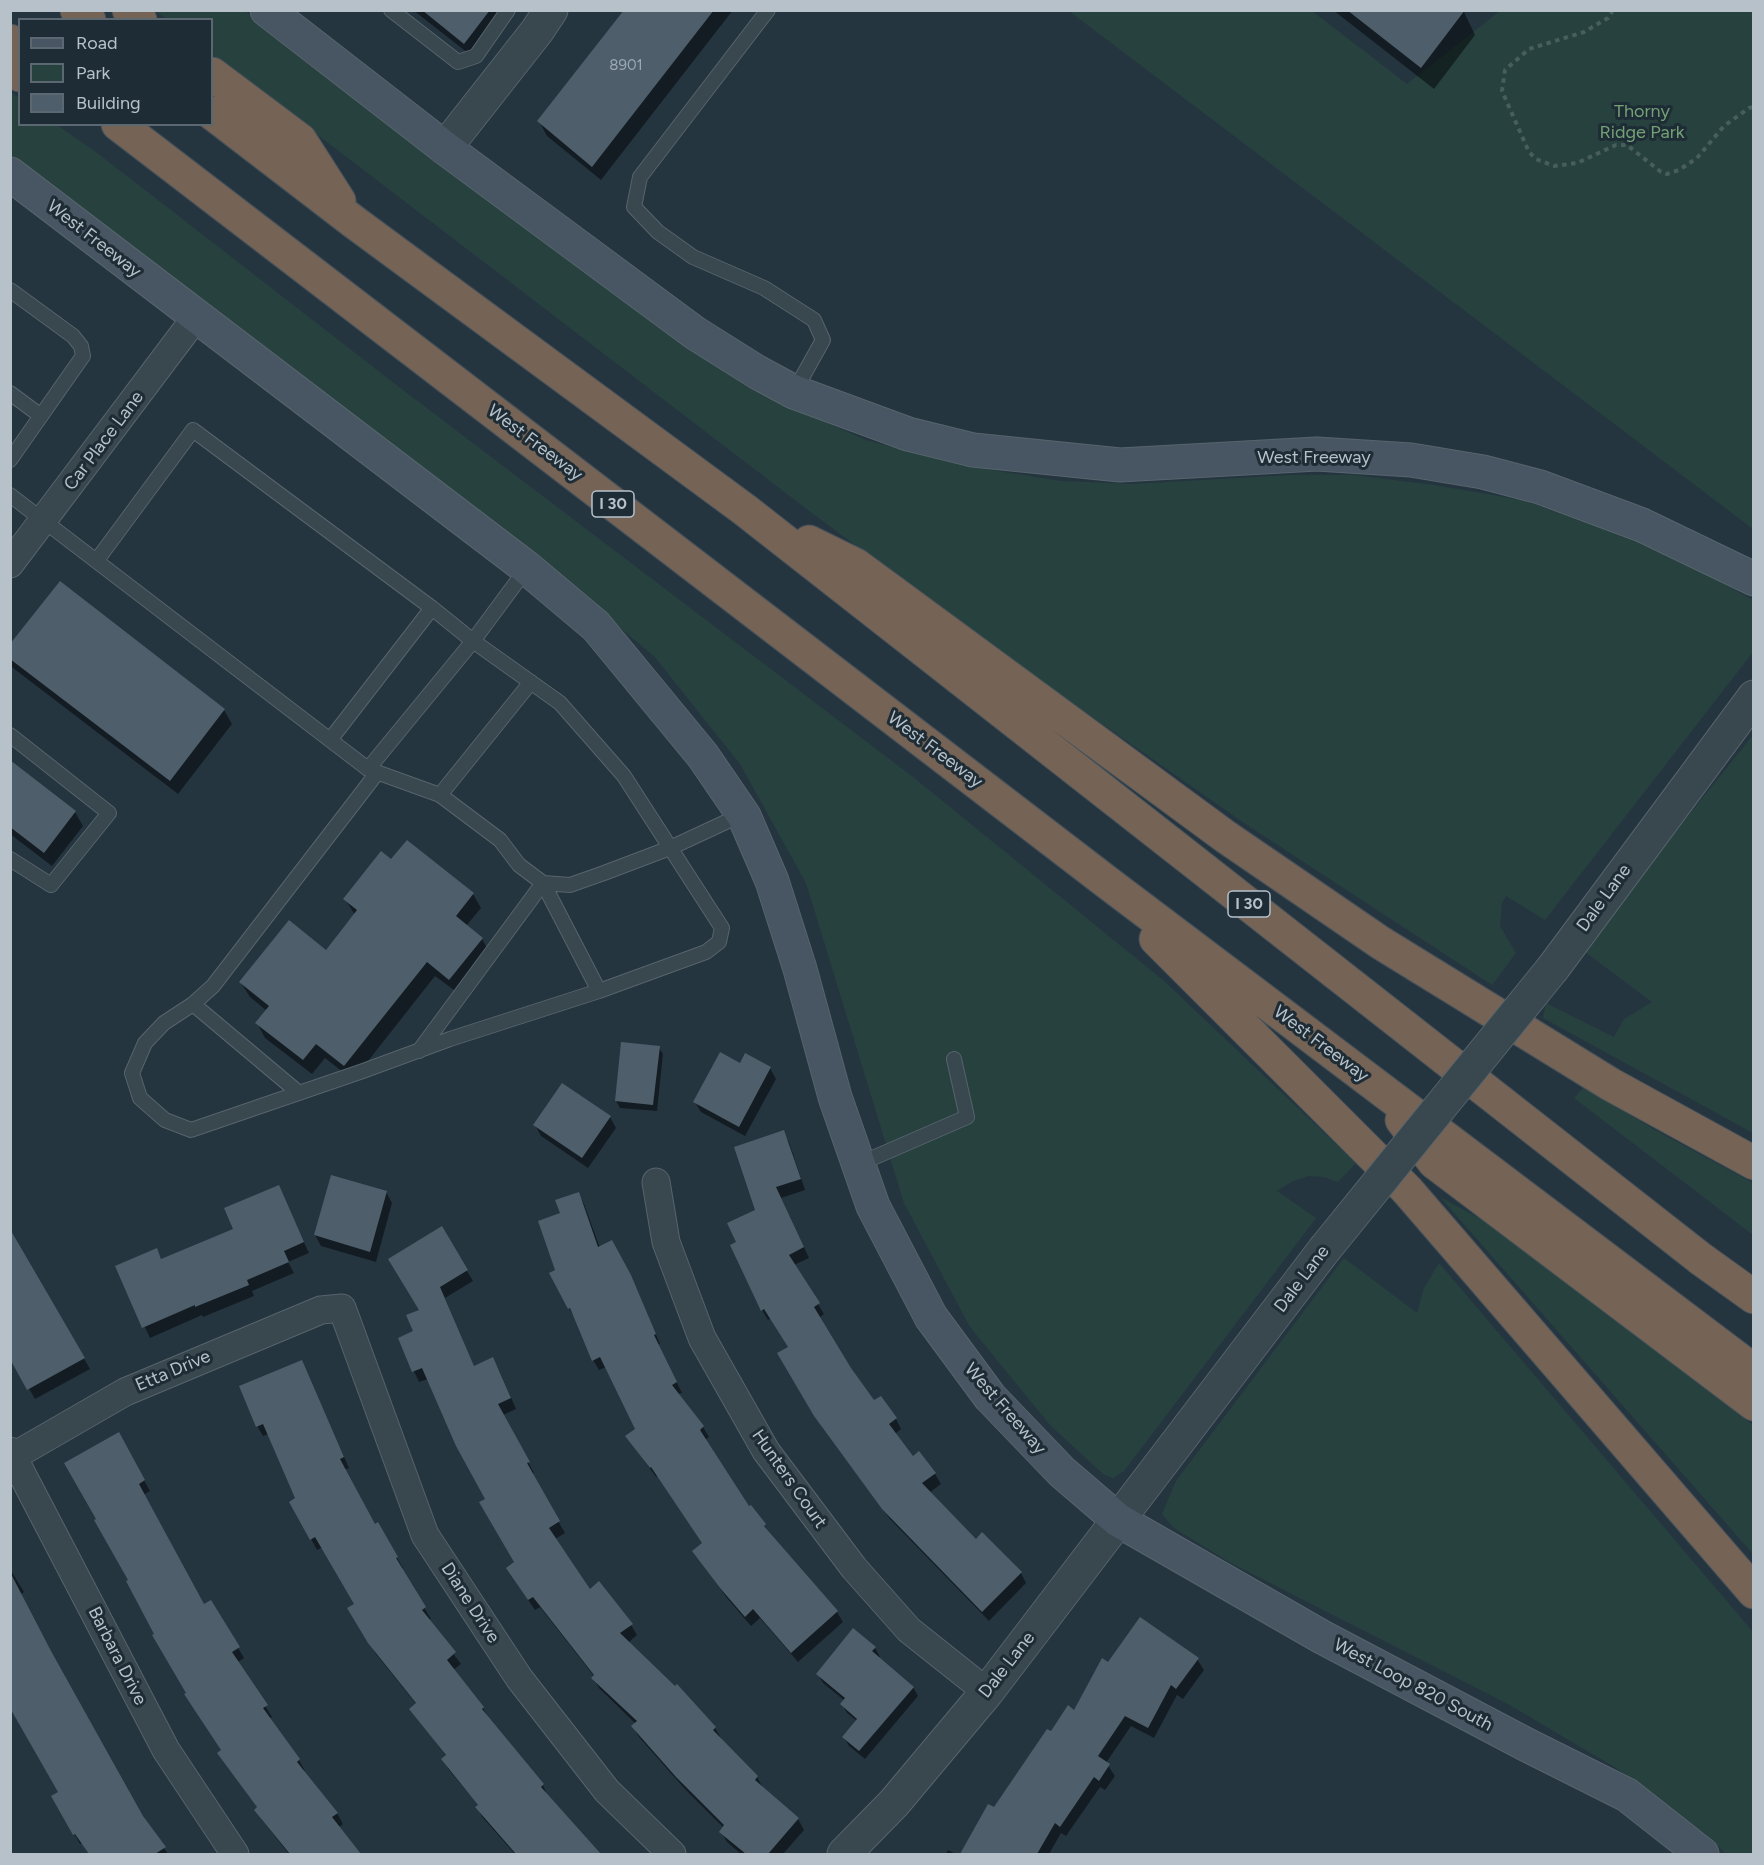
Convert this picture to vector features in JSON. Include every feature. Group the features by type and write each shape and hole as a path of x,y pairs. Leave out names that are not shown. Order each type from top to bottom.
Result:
{"highway":[{"path":"213,75 300,140 354,222"},
{"name":"I 30","path":"213,114 354,222 745,510 1654,1222 1754,1297"},
{"name":"West Freeway","path":"121,126 1108,883 1754,1371"},
{"path":"745,510 856,565 1226,837 1381,943 1610,1084 1754,1163"},
{"path":"1108,883 1169,953 1407,1190 1754,1592"},
{"path":"1371,1081 1434,1161 1754,1404"}],"main road":[{"name":"West Freeway","path":"283,15 445,148 695,333 794,392 908,434 973,450 1120,465 1317,454 1411,460 1483,472 1540,487 1642,525 1754,579"},
{"name":"West Freeway","path":"10,174 527,568 596,626 703,756 743,813 772,881 800,969 836,1097 873,1206 931,1317 990,1397 1062,1472 1118,1520"},
{"name":"West Loop 820 South","path":"1118,1520 1322,1637 1627,1795 1702,1854"}],"street":[{"path":"445,148 551,10"},
{"name":"Car Place Lane","path":"10,564 196,317"},
{"name":"Dale Lane","path":"844,1854 860,1841 894,1803 987,1692 1324,1250 1553,968 1754,697"},
{"name":"Hunters Court","path":"656,1182 666,1242 702,1338 766,1451 854,1568 909,1630 987,1692"},
{"name":"Etta Drive","path":"12,1454 125,1392 321,1310 342,1308"},
{"name":"Diane Drive","path":"342,1308 425,1535 519,1678 607,1791 672,1854"},
{"name":"Barbara Drive","path":"12,1454 166,1750 234,1854"}],"lane":[{"path":"391,10 458,62 476,56 508,10"},
{"path":"768,10 640,177 634,207 658,232 693,257 764,288 814,320 823,340 794,392"},
{"path":"10,290 73,336 81,346 83,356 10,460"},
{"path":"10,393 41,416"},
{"path":"97,560 193,430 473,641 560,703 624,776 723,928 719,942 705,952 599,991 191,1130 165,1120 140,1098 132,1073 145,1043 164,1023 193,1004 213,986 373,771 473,641 527,568"},
{"path":"10,495 373,771 440,795 500,840 519,865 543,883 599,991"},
{"path":"330,740 432,608"},
{"path":"440,795 531,682"},
{"path":"10,735 109,813 51,885 10,859"},
{"path":"543,883 570,885 670,848 743,813"},
{"path":"418,1051 543,883"},
{"path":"193,1004 298,1093"},
{"path":"859,1164 968,1117 954,1059"}],"path":[{"path":"1613,10 1608,18 1584,32 1529,49 1505,70 1502,91 1529,152 1536,159 1554,166 1577,163 1616,145 1626,145 1661,172 1667,174 1679,170 1697,158 1724,126 1754,106"}],"green space":[{"path":"155,11 245,11 673,336 781,402 866,440 960,465 1061,481 1133,484 1290,475 1354,475 1434,485 1522,500 1628,537 1690,565 1753,600 1753,652 1545,920 1506,896 1502,903 1500,926 1516,953 1492,985 1244,823 995,649 804,507 213,55 213,18 166,18"},
{"name":"Thorny Ridge Park","path":"1069,11 1312,11 1407,84 1500,11 1753,11 1753,529"},
{"path":"10,91 18,97 18,126 58,126 96,152 399,387 913,777 1164,981 1356,1163 1338,1182 1324,1177 1308,1176 1291,1182 1277,1191 1316,1218 1124,1471 1113,1478 1103,1474 1050,1425 970,1327 904,1203 806,883 740,764 654,656 576,591 11,158"},
{"path":"1753,735 1753,1133 1543,1018 1546,1003 1614,1037 1624,1019 1652,1002 1581,949"},
{"path":"1584,1087 1655,1130 1753,1183 1753,1235 1574,1098"},
{"path":"1440,1197 1486,1222 1753,1425 1753,1554"},
{"path":"1344,1258 1417,1313 1424,1288 1439,1263 1753,1632 1753,1854 1726,1854 1708,1836 1616,1768 1508,1704 1229,1562 1174,1528 1162,1514 1176,1481"}],"building":[{"path":"422,10 490,10 464,44"},
{"path":"624,10 714,10 592,167 537,121"},
{"path":"1347,10 1465,10 1421,68"},
{"path":"60,581 225,709 170,781 10,659 10,644"},
{"path":"10,760 76,811 44,853 10,827"},
{"path":"407,840 474,893 456,916 483,938 449,980 427,962 344,1066 316,1044 303,1060 255,1023 269,1006 239,982 289,920 326,950 357,910 343,899 381,851 391,859"},
{"path":"621,1042 660,1046 653,1105 615,1101"},
{"path":"720,1052 740,1063 745,1053 771,1067 739,1127 693,1102"},
{"path":"562,1083 611,1116 582,1158 533,1125"},
{"path":"784,1130 801,1179 776,1187 804,1247 789,1255 820,1303 814,1307 851,1368 874,1400 881,1396 897,1418 889,1424 913,1456 919,1451 936,1473 922,1483 976,1539 982,1532 1022,1572 982,1612 882,1509 814,1416 777,1353 788,1347 764,1309 761,1311 730,1245 736,1242 727,1223 755,1210 734,1147"},
{"path":"331,1175 387,1191 370,1252 314,1235"},
{"path":"279,1185 304,1242 284,1251 289,1262 247,1280 249,1285 142,1328 115,1266 157,1248 161,1259 233,1229 224,1208"},
{"path":"579,1192 598,1247 612,1240 631,1275 656,1334 654,1335 677,1382 672,1385 704,1426 700,1430 749,1506 751,1505 766,1524 764,1526 838,1611 791,1653 753,1609 745,1617 692,1551 702,1543 651,1467 625,1436 635,1429 600,1357 592,1361 570,1308 568,1309 549,1273 555,1270 538,1221 560,1213 555,1200"},
{"path":"442,1226 468,1270 440,1287 474,1366 493,1357 511,1398 498,1404 530,1462 527,1463 560,1521 549,1528 590,1589 599,1581 633,1624 620,1633 675,1686 677,1684 716,1727 713,1730 758,1776 755,1780 799,1818 768,1854 746,1854 719,1832 724,1825 676,1777 631,1726 637,1721 591,1678 594,1675 533,1597 528,1600 506,1568 514,1562 479,1502 485,1499 456,1446 422,1368 412,1372 398,1338 413,1331 406,1315 419,1310 388,1259"},
{"path":"10,1229 85,1358 27,1390 10,1359"},
{"path":"302,1360 344,1457 340,1459 375,1524 378,1522 398,1557 396,1558 426,1607 422,1610 456,1652 447,1660 484,1707 482,1709 544,1784 541,1787 601,1854 516,1854 475,1807 478,1805 441,1759 446,1755 409,1709 416,1703 368,1643 347,1608 354,1604 315,1537 310,1540 289,1502 295,1498 263,1424 256,1427 239,1386"},
{"path":"119,1432 145,1480 139,1484 204,1604 211,1600 240,1647 232,1652 268,1705 263,1708 300,1759 297,1762 338,1813 332,1817 361,1854 290,1854 254,1810 257,1807 217,1753 221,1750 184,1694 186,1693 152,1635 154,1634 126,1581 128,1580 64,1463"},
{"path":"10,1572 51,1651 143,1816 166,1847 155,1854 89,1854 75,1834 73,1835 51,1796 58,1792 10,1708"},
{"path":"1140,1617 1199,1658 1176,1689 1171,1685 1148,1728 1125,1716 1098,1756 1110,1764 1099,1781 1094,1777 1060,1827 1055,1823 1037,1854 960,1854 988,1804 994,1807 1047,1729 1051,1731 1068,1705 1074,1710 1102,1658 1108,1662"},
{"path":"853,1628 876,1647 872,1651 914,1687 859,1751 842,1737 857,1719 840,1704 845,1698 816,1674"}]}
